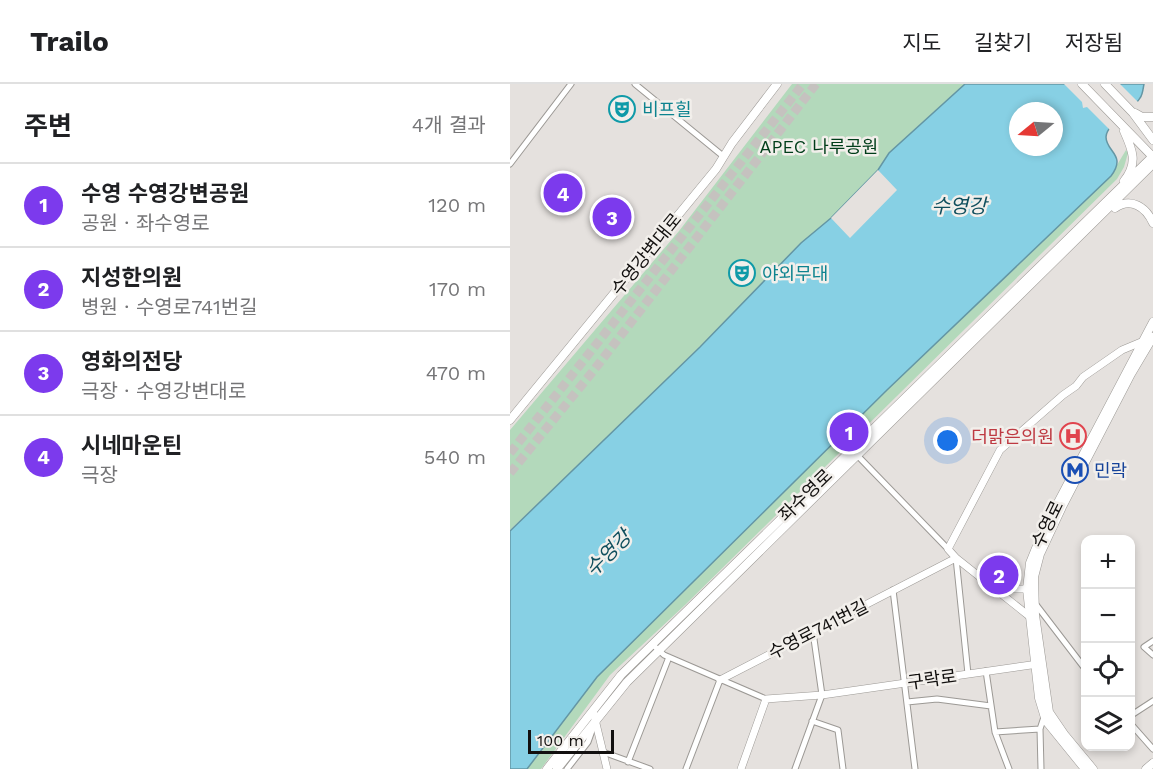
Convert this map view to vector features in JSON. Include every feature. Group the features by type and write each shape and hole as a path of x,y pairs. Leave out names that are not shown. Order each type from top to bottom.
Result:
{"main road":[{"name":"수영강변대로","path":"510,420 716,168 777,84"},
{"path":"1082,84 1153,157"},
{"path":"1105,84 1133,113 1153,140"},
{"path":"1133,113 1142,117 1153,117"},
{"path":"1117,192 1133,164 1129,141 1122,124"},
{"name":"좌수영로","path":"547,769 621,675 655,647 1153,157"},
{"name":"좌수영로","path":"557,769 655,647 667,642 855,452 1105,213 1153,164"},
{"path":"1105,213 1120,204 1138,205 1147,212 1153,223"},
{"name":"수영로","path":"1093,769 1052,719 1047,705 1029,616 1030,589 1043,546 1149,339 1153,322"},
{"name":"수영로","path":"1030,589 1034,602 1039,698 1044,715 1050,726 1085,769"},
{"path":"1146,769 1153,763"}],"street":[{"path":"510,164 571,84"},
{"path":"635,84 723,156"},
{"path":"948,549 1000,450 1063,395 1077,386 1083,377 1122,350 1149,339"},
{"path":"855,452 956,558 1029,616"},
{"path":"956,558 968,674"},
{"name":"수영로741번길","path":"720,680 956,558"},
{"path":"995,589 1030,589"},
{"path":"893,590 915,769"},
{"path":"1034,602 1081,663"},
{"path":"795,769 822,694 813,632"},
{"path":"1153,641 1144,647 1153,655"},
{"path":"655,647 669,657 766,699 741,769"},
{"path":"628,762 669,657"},
{"name":"구락로","path":"766,699 822,694 1038,664"},
{"path":"986,671 995,732 1010,769"},
{"path":"686,769 720,680"},
{"path":"907,702 937,699 991,706"},
{"path":"1135,713 1153,701"},
{"path":"593,711 607,769"},
{"path":"1041,769 1040,729 1044,715"},
{"path":"567,769 588,742 596,721"},
{"path":"812,721 838,730 843,769"},
{"path":"1135,728 1153,749"},
{"path":"995,732 1040,729"},
{"path":"603,752 650,769"}],"green space":[{"name":"APEC 나루공원","path":"792,84 967,84 510,530 510,430 679,231"},
{"path":"1126,150 1128,153 1124,167 1117,179 685,605 610,675 541,769 517,769 598,667 1114,170"}],"water":[{"name":"수영강","path":"965,84 1144,84 1142,95 1137,102 1107,132 1107,142 1117,163 1111,176 887,390 597,677 527,769 510,769 510,531 700,347 801,243 831,218 878,170 889,153"}],"pier":[{"path":"1064,84 1120,84 1140,104 1111,131 1087,107 1083,108 1082,102"},
{"path":"878,170 897,190 850,238 831,218"}],"tunnel":[{"path":"510,453 803,84"},
{"path":"510,473 594,370 816,84"}],"place":[{"name":"비프힐","path":"622,109"},
{"name":"시네마운틴","path":"563,193"},
{"name":"영화의전당","path":"612,217"},
{"name":"야외무대","path":"742,273"},
{"name":"수영 수영강변공원","path":"849,432"},
{"name":"더맑은의원","path":"1073,436"},
{"name":"민락","path":"1075,470"},
{"name":"지성한의원","path":"999,575"}]}
